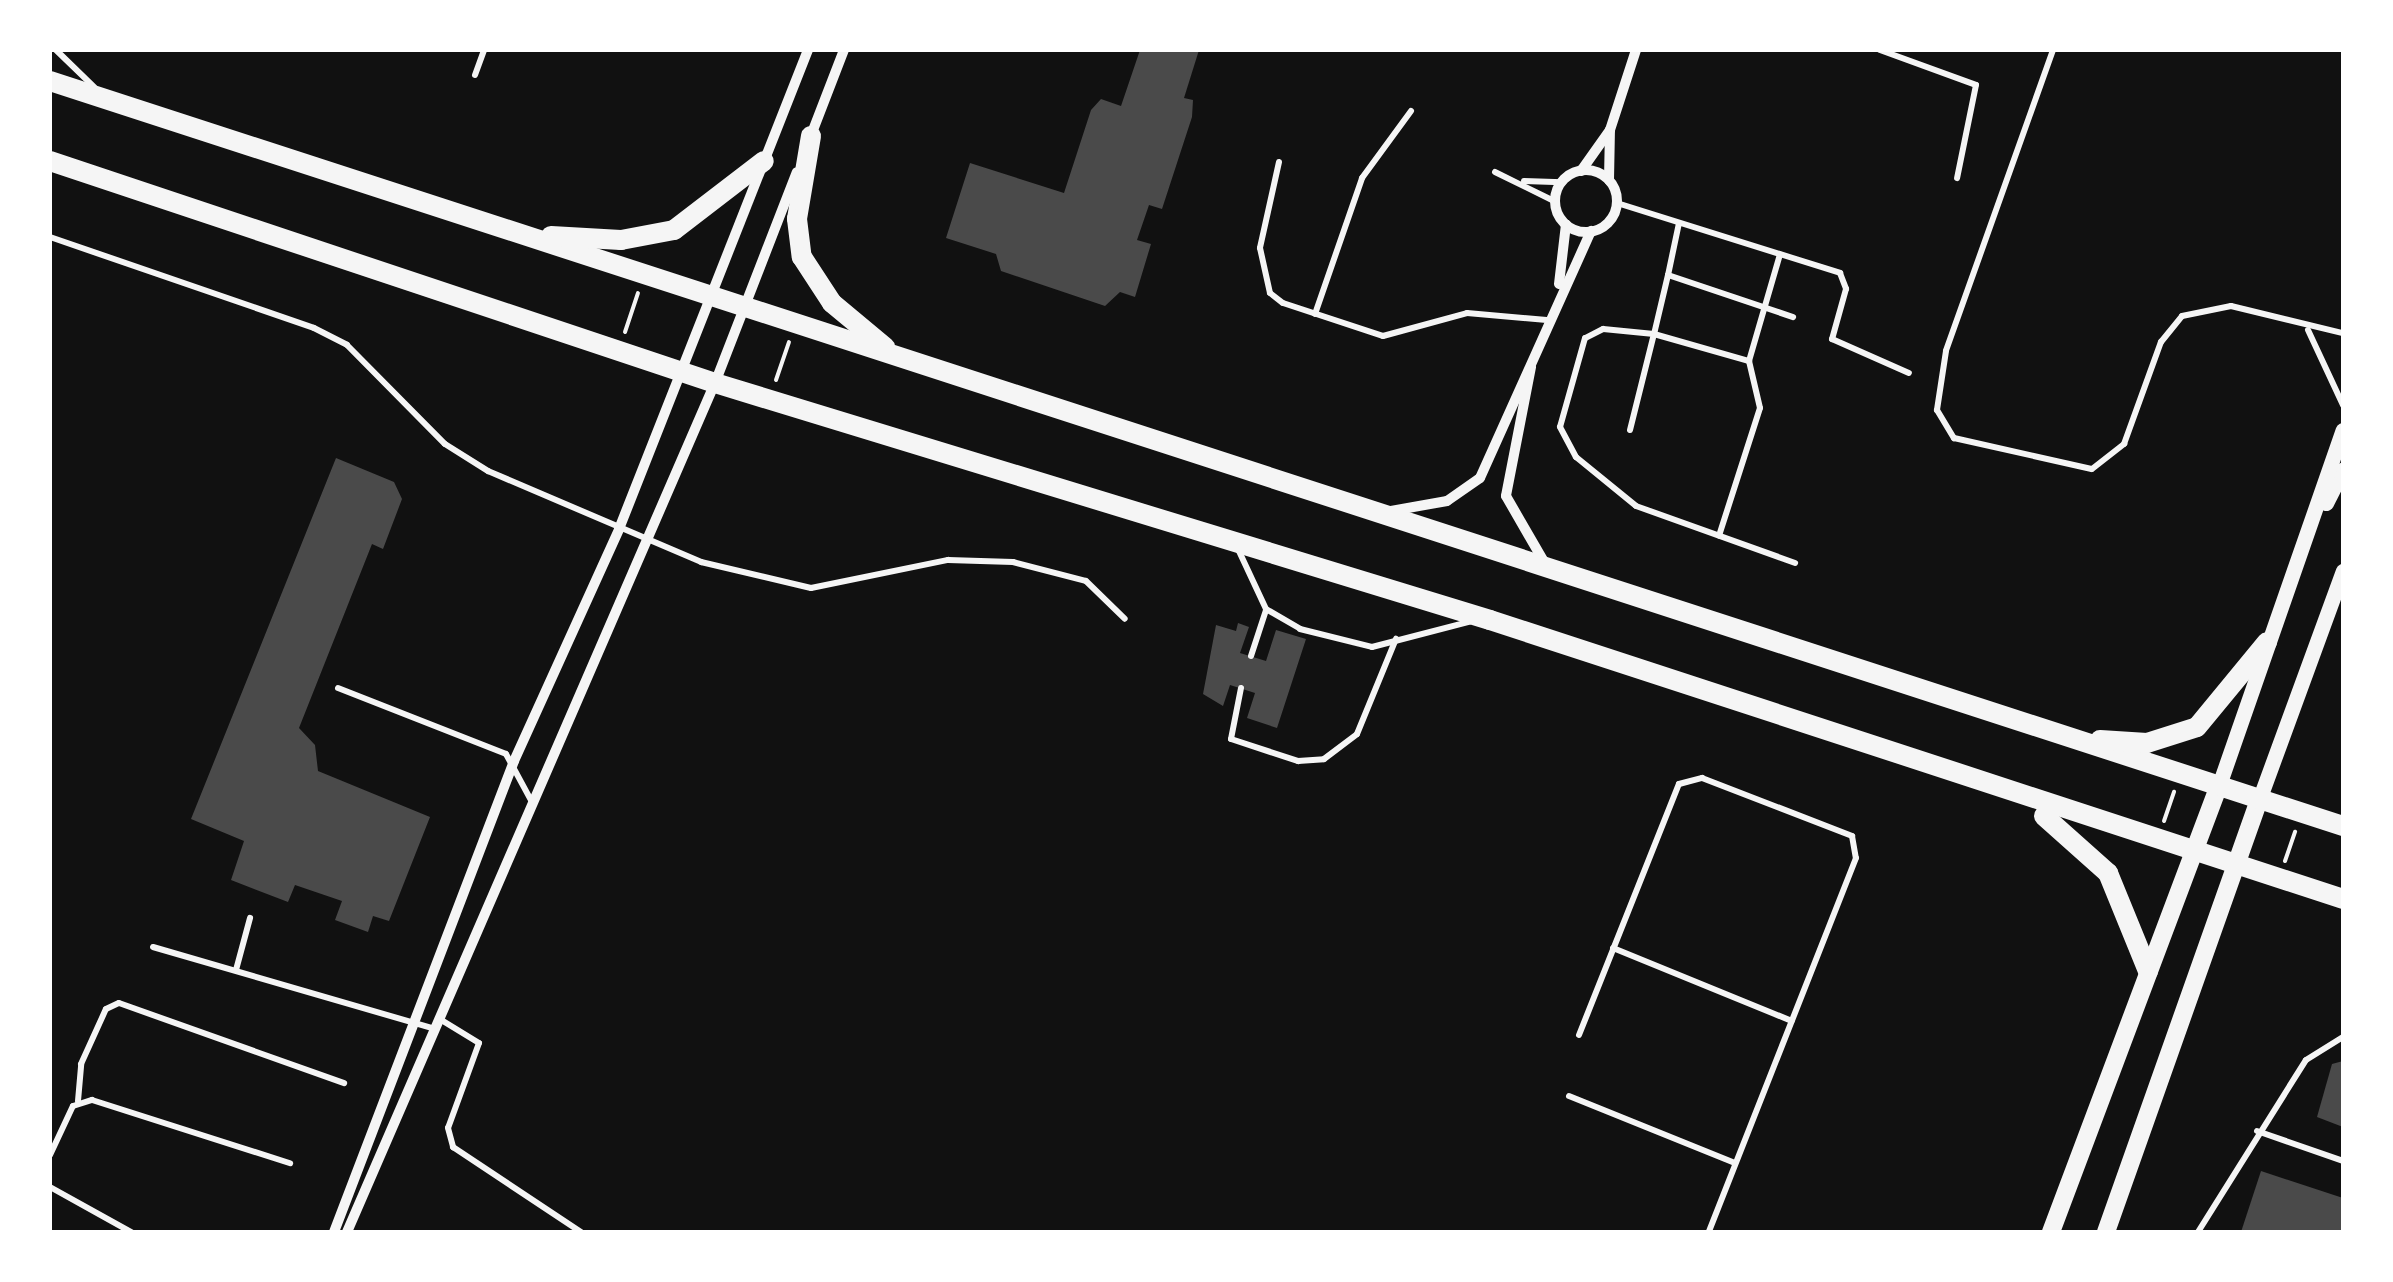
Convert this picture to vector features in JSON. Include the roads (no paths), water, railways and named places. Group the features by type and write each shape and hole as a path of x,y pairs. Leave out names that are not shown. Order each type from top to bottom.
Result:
{"main road":[{"path":"50,81 743,310 1543,560 2034,728 2343,826"},
{"path":"811,136 796,218 802,257 846,318 904,360"},
{"path":"50,161 716,383 1490,620 2001,794 2343,899"},
{"path":"514,232 659,234 702,215 764,161"},
{"path":"2034,728 2122,743 2177,736 2222,707 2268,642"},
{"path":"2051,1232 2218,788"},
{"path":"2001,794 2094,855 2124,900 2148,971"},
{"path":"2106,1232 2259,800"}],"street":[{"path":"334,1232 514,761 619,530 808,50"},
{"path":"347,1232 433,1022 643,540 716,383 844,50"},
{"path":"1390,511 1447,501 1475,484 1531,366 1559,285 1590,231 1617,203 1609,180 1610,130 1636,50"},
{"path":"1559,285 1566,224 1556,202 1562,182 1580,171 1610,130"},
{"path":"1580,171 1609,180"},
{"path":"1566,224 1590,231"},
{"path":"1531,366 1505,489 1543,560"},
{"path":"2218,788 2343,430"},
{"path":"2305,542 2343,469"},
{"path":"2259,800 2343,571"}],"lane":[{"path":"56,50 116,102"},
{"path":"476,75 484,50"},
{"path":"1880,50 1976,85 1957,178"},
{"path":"2053,50 1946,351 1937,410 1954,438 2092,469 2124,444 2161,342 2182,316 2231,306 2308,328 2343,333"},
{"path":"1316,314 1362,178 1411,111"},
{"path":"1279,162 1262,271 1270,292 1316,314 1402,336 1467,313 1547,320"},
{"path":"1495,172 1523,182 1556,202"},
{"path":"1523,182 1562,182"},
{"path":"1617,203 1780,254 1845,280 1838,346 1909,373"},
{"path":"1630,430 1679,223"},
{"path":"50,237 347,345 444,444 643,540 811,588 948,560 1013,562 1086,581 1124,619"},
{"path":"1719,536 1760,408 1749,361 1780,254"},
{"path":"1668,275 1794,317"},
{"path":"2308,328 2343,405"},
{"path":"1749,361 1654,334 1592,331 1560,427 1576,457 1636,506 1794,563"},
{"path":"1228,538 1266,609 1356,646 1490,620"},
{"path":"1251,656 1266,609"},
{"path":"1241,688 1231,739 1298,761 1324,759 1356,734 1397,638"},
{"path":"338,688 514,761 532,802"},
{"path":"1578,1034 1689,778 1852,836 1856,858 1709,1232"},
{"path":"236,970 250,918"},
{"path":"153,947 416,1024 433,1022 479,1043 448,1128 452,1147 581,1232"},
{"path":"1613,948 1792,1021"},
{"path":"50,1155 78,1101 81,1064 106,1009 119,1003 344,1083"},
{"path":"2198,1232 2257,1131 2306,1060 2343,1037"},
{"path":"1569,1096 1734,1163"},
{"path":"78,1101 290,1163"},
{"path":"2257,1131 2343,1161"},
{"path":"50,1187 131,1232"}]}
